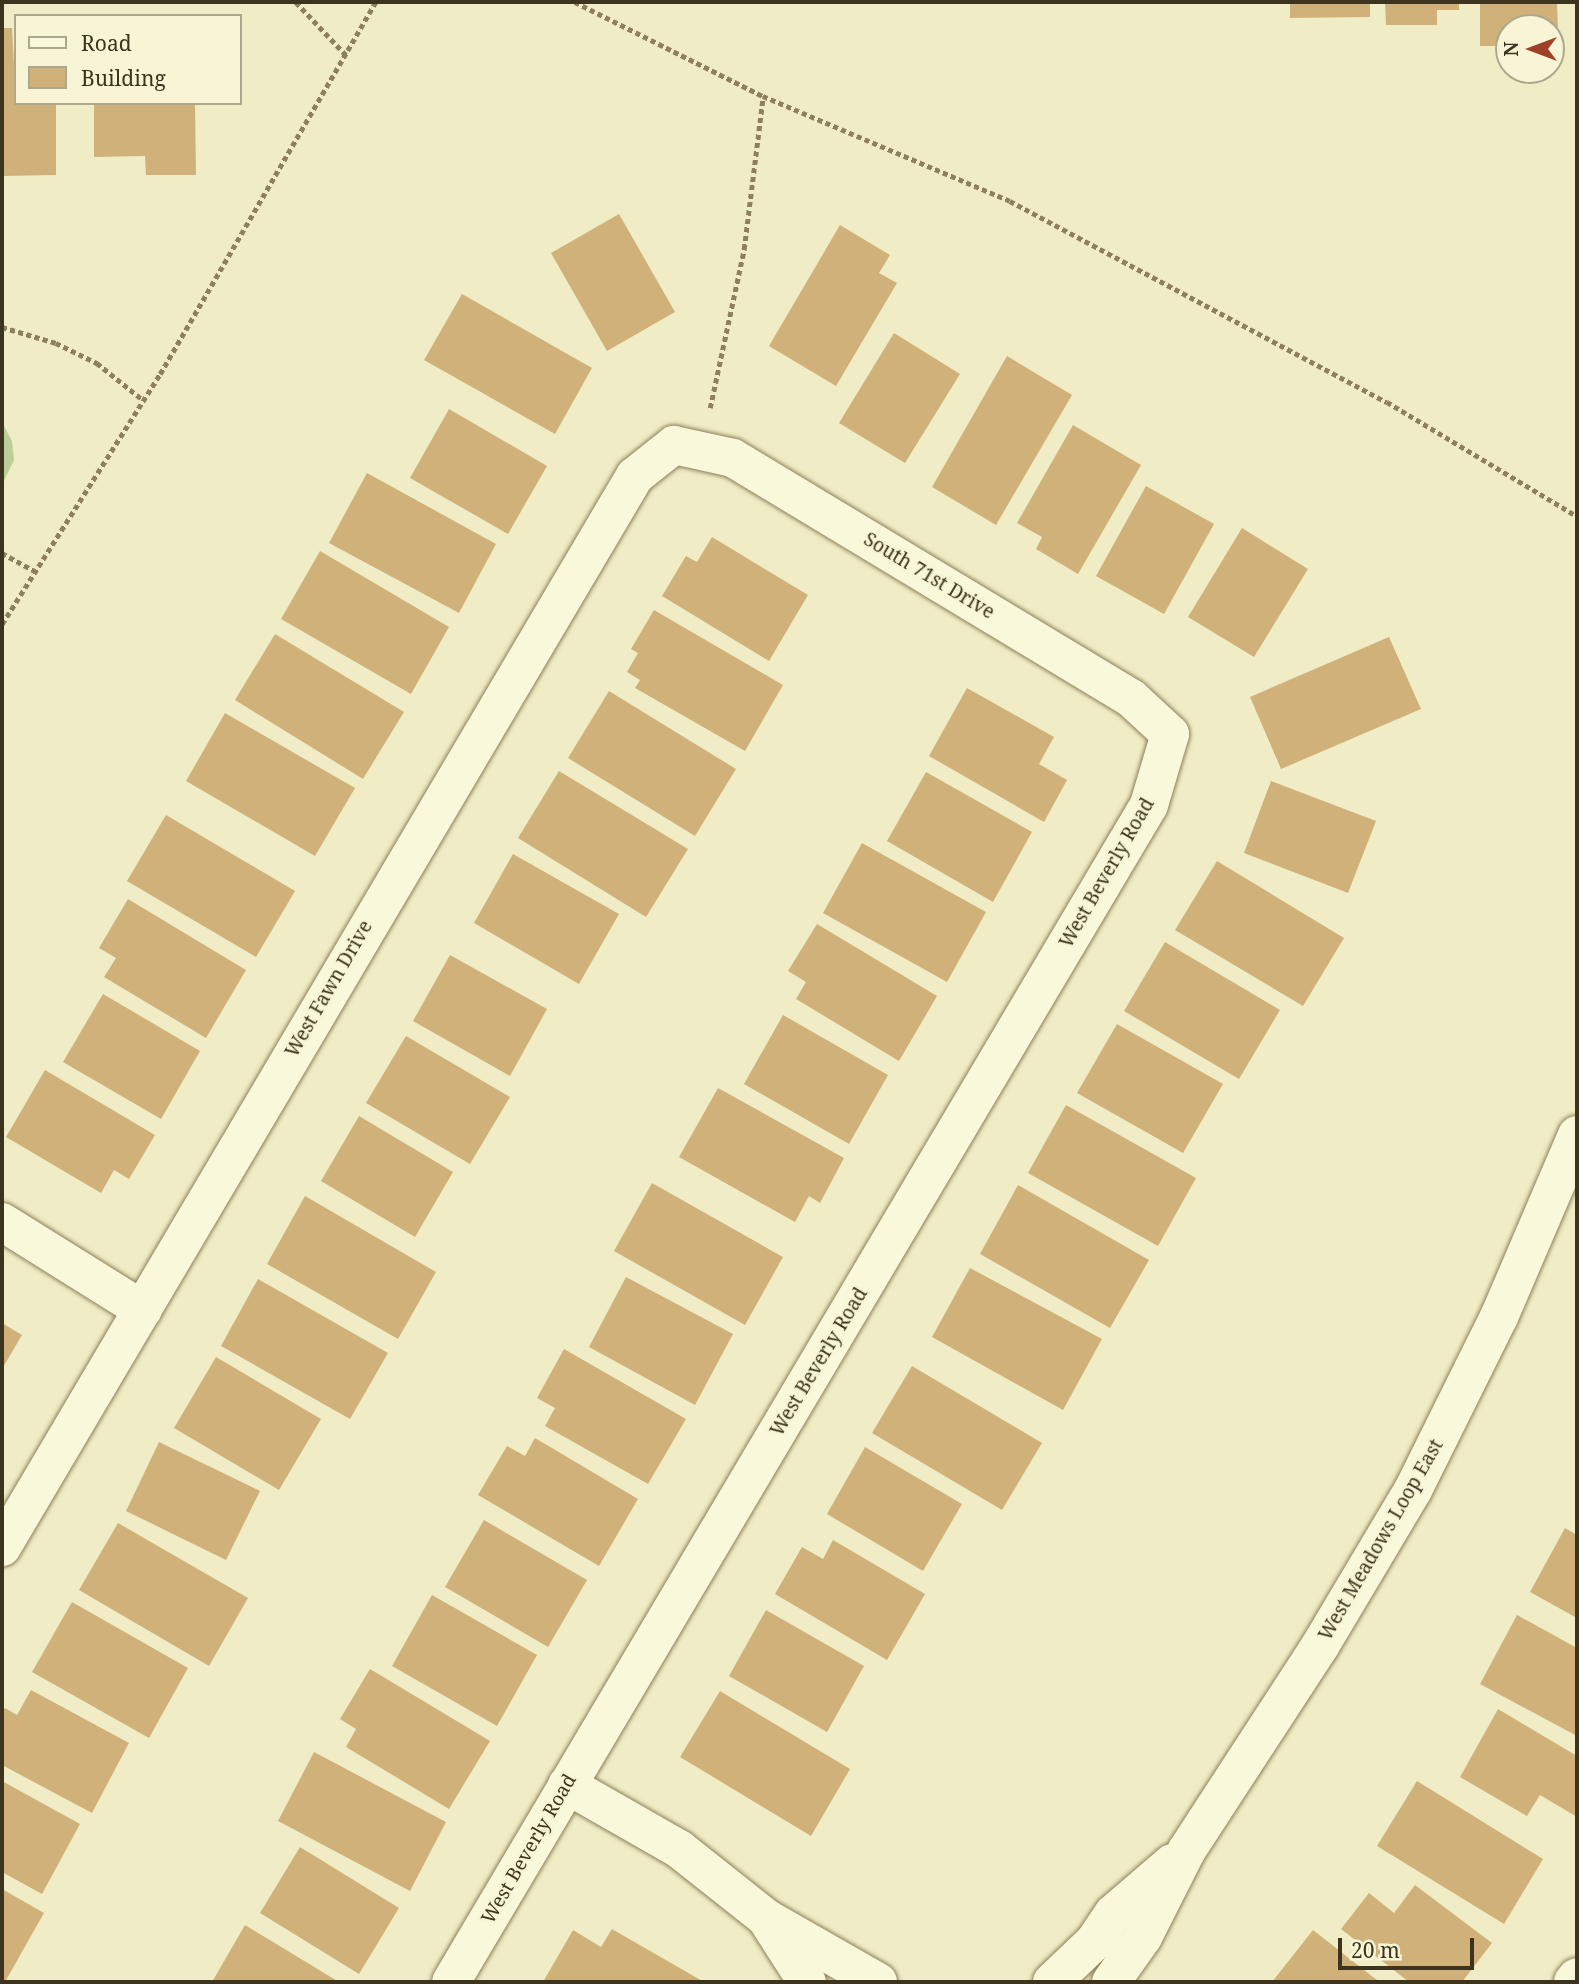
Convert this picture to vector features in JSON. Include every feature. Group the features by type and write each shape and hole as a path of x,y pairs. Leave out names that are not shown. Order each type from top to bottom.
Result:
{"street":[{"name":"South 71st Drive","path":"688,448 733,458 1131,698 1170,734"},
{"name":"West Fawn Drive","path":"2,1547 381,900 635,477 688,448"},
{"name":"West Beverly Road","path":"451,1982 1150,805 1170,734"},
{"name":"West Meadows Loop East","path":"1187,1850 1320,1646 1413,1490 1499,1317 1577,1135"},
{"path":"2,1223 143,1310"},
{"path":"567,1786 680,1849 766,1918 878,1982"},
{"path":"1052,1982 1094,1942 1113,1914 1187,1850"},
{"path":"1111,1982 1143,1937 1187,1850"},
{"path":"766,1918 807,1982"},
{"path":"1573,1982 1577,1977"}],"path":[{"path":"296,2 346,55"},
{"path":"2,624 143,400 376,2"},
{"path":"575,2 763,96 1010,201 1387,402 1577,516"},
{"path":"688,448 744,249 763,96"},
{"path":"2,327 56,343 97,363 143,400"},
{"path":"2,553 35,571"}],"green space":[{"path":"2,422 12,441 14,460 2,485"}],"building":[{"path":"1290,2 1370,2 1370,17 1290,18"},
{"path":"1385,2 1459,2 1459,10 1437,10 1437,25 1386,25"},
{"path":"1480,2 1557,2 1557,14 1495,14 1495,46 1480,46"},
{"path":"2,28 12,28 14,105 56,105 56,175 2,176"},
{"path":"94,105 195,105 196,175 146,175 145,156 94,157"},
{"path":"619,214 675,312 607,351 551,253"},
{"path":"840,225 890,255 879,273 897,283 836,386 769,346"},
{"path":"462,294 592,368 555,434 424,360"},
{"path":"894,333 960,374 905,463 839,423"},
{"path":"1007,356 1072,395 996,525 932,487"},
{"path":"449,409 547,466 508,534 410,478"},
{"path":"1073,425 1141,465 1078,574 1036,549 1042,537 1017,523"},
{"path":"367,473 496,544 459,613 329,543"},
{"path":"1146,486 1214,524 1164,614 1096,576"},
{"path":"1242,528 1308,569 1254,657 1188,617"},
{"path":"712,537 808,595 769,661 662,596 686,556 697,562"},
{"path":"320,551 449,627 411,694 281,619"},
{"path":"654,610 783,685 745,751 635,688 640,680 627,672 638,653 631,649"},
{"path":"275,634 404,712 363,779 235,700"},
{"path":"1389,637 1421,709 1281,769 1250,697"},
{"path":"967,688 1054,737 1039,764 1067,780 1044,822 929,756"},
{"path":"609,691 736,769 695,836 568,758"},
{"path":"225,713 355,788 315,856 186,781"},
{"path":"559,771 688,849 646,917 518,838"},
{"path":"926,772 1032,832 993,902 887,841"},
{"path":"1271,781 1376,821 1348,893 1244,853"},
{"path":"166,815 295,891 256,957 127,881"},
{"path":"862,843 986,912 947,982 823,913"},
{"path":"513,854 619,914 579,984 474,923"},
{"path":"1217,861 1344,938 1303,1006 1175,930"},
{"path":"128,899 246,970 206,1038 104,977 116,958 99,948"},
{"path":"817,924 937,996 899,1061 796,999 806,982 788,971"},
{"path":"1165,942 1280,1010 1239,1079 1124,1011"},
{"path":"450,955 547,1009 510,1076 413,1021"},
{"path":"103,994 200,1051 161,1119 63,1062"},
{"path":"783,1015 888,1075 849,1144 744,1084"},
{"path":"1117,1024 1223,1084 1183,1153 1077,1093"},
{"path":"406,1036 510,1097 470,1164 366,1103"},
{"path":"45,1070 155,1135 129,1179 114,1170 101,1193 6,1137"},
{"path":"718,1088 844,1158 820,1203 809,1196 795,1222 679,1157"},
{"path":"1066,1105 1196,1178 1158,1246 1028,1173"},
{"path":"359,1116 453,1172 415,1237 321,1181"},
{"path":"652,1183 783,1257 745,1325 614,1251"},
{"path":"1018,1185 1149,1260 1110,1328 980,1254"},
{"path":"305,1196 436,1272 398,1339 267,1264"},
{"path":"970,1268 1102,1339 1063,1410 932,1337"},
{"path":"626,1277 733,1334 695,1405 589,1347"},
{"path":"258,1279 388,1353 350,1419 221,1346"},
{"path":"2,1323 22,1335 2,1369"},
{"path":"564,1349 686,1419 648,1484 545,1426 555,1408 537,1398"},
{"path":"216,1357 321,1419 279,1490 174,1428"},
{"path":"912,1366 1042,1443 1002,1510 872,1433"},
{"path":"535,1438 638,1499 599,1566 478,1495 507,1446 525,1456"},
{"path":"159,1442 260,1491 226,1560 126,1511"},
{"path":"865,1447 962,1504 923,1571 827,1514"},
{"path":"484,1520 587,1580 548,1647 445,1587"},
{"path":"118,1523 248,1598 209,1666 79,1590"},
{"path":"1565,1528 1577,1535 1577,1618 1530,1592"},
{"path":"833,1540 925,1594 887,1660 775,1594 802,1547 823,1559"},
{"path":"432,1595 537,1655 497,1726 392,1666"},
{"path":"72,1602 188,1668 149,1738 32,1672"},
{"path":"766,1610 864,1666 827,1732 729,1676"},
{"path":"1517,1615 1577,1648 1577,1736 1480,1684"},
{"path":"370,1669 490,1741 449,1809 346,1747 356,1729 340,1719"},
{"path":"31,1690 129,1743 92,1813 2,1765 2,1713 5,1708 17,1715"},
{"path":"720,1691 850,1769 811,1836 680,1757"},
{"path":"1498,1709 1577,1756 1577,1817 1540,1795 1527,1816 1460,1777"},
{"path":"314,1752 446,1822 410,1891 278,1821"},
{"path":"2,1781 80,1824 42,1894 2,1872"},
{"path":"1417,1781 1543,1859 1504,1924 1377,1846"},
{"path":"300,1847 399,1908 359,1974 260,1913"},
{"path":"1415,1885 1492,1943 1462,1982 1409,1982 1341,1929 1369,1893 1394,1913"},
{"path":"2,1889 44,1913 5,1982 2,1980"},
{"path":"245,1925 339,1982 212,1982"},
{"path":"612,1929 704,1982 543,1982 573,1930 601,1947"},
{"path":"1313,1930 1373,1977 1380,1982 1272,1982"}]}
